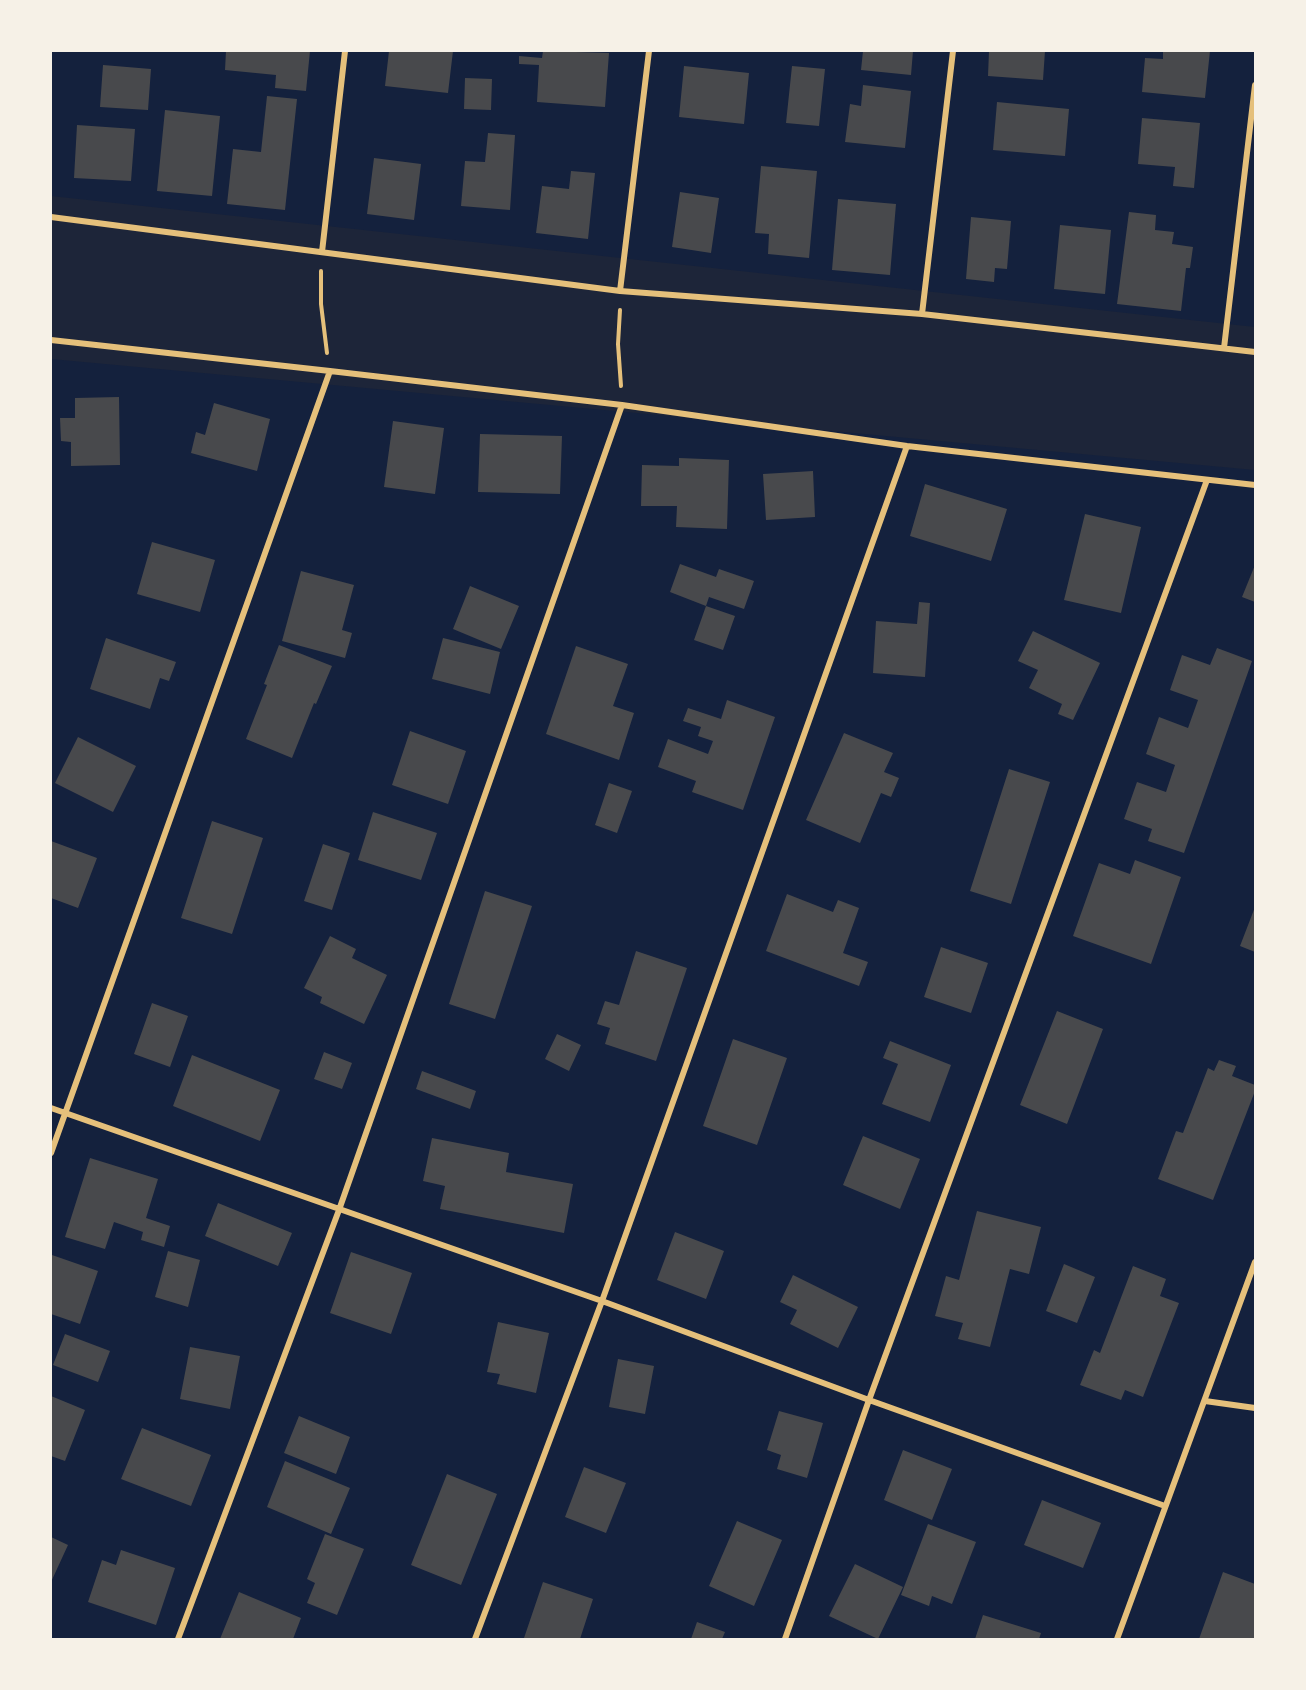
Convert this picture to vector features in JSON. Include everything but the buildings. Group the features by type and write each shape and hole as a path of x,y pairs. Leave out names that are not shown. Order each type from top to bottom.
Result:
{"street":[{"path":"322,252 345,51"},
{"path":"620,291 649,51"},
{"path":"922,314 953,51"},
{"path":"1224,348 1255,85"},
{"path":"51,217 620,291 922,314 1255,352"},
{"path":"51,340 622,405 907,446 1255,485"},
{"path":"51,1153 330,371"},
{"path":"178,1639 339,1210 622,405"},
{"path":"475,1639 602,1301 907,446"},
{"path":"785,1639 869,1400 1207,480"},
{"path":"51,1108 602,1301 1165,1506"},
{"path":"1117,1639 1255,1262"},
{"path":"1205,1401 1255,1408"}],"path":[{"path":"322,252 321,304 330,371"},
{"path":"620,291 618,344 622,405"}],"shaded area":[{"path":"51,196 1255,327 1255,470 51,359"}]}
